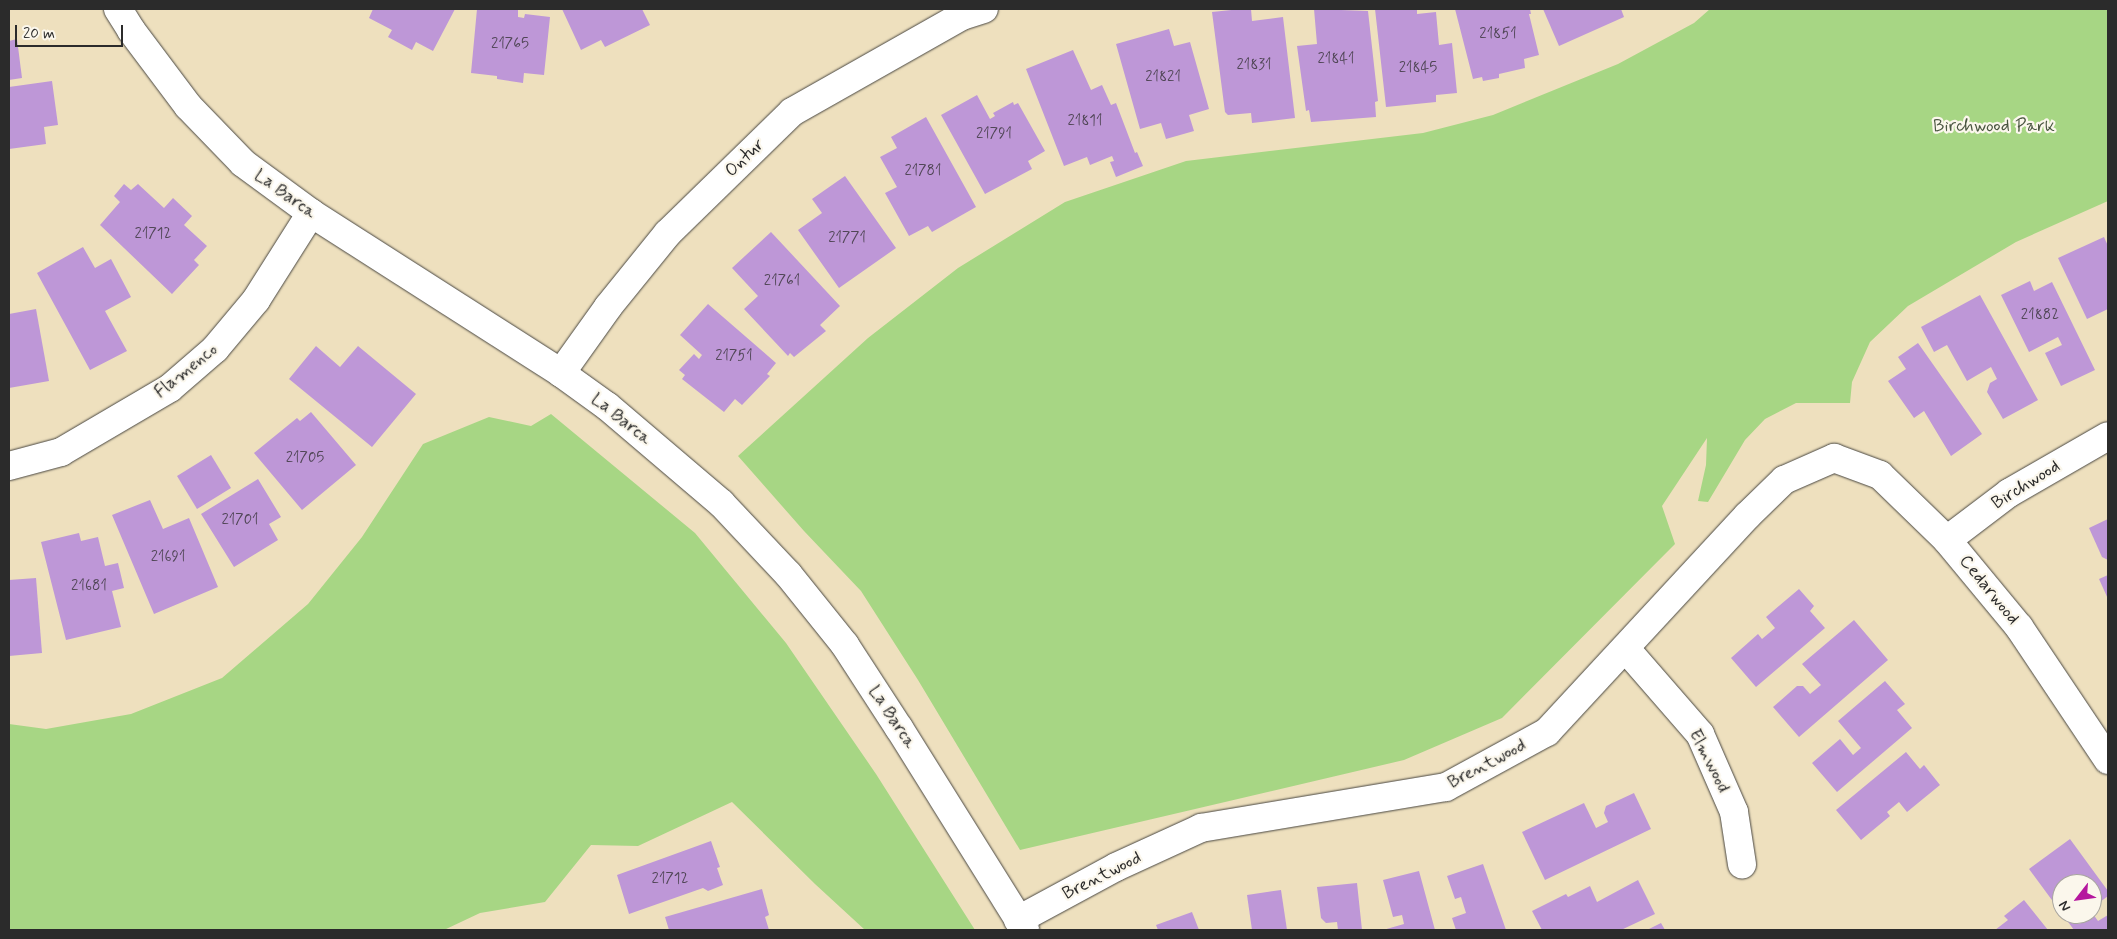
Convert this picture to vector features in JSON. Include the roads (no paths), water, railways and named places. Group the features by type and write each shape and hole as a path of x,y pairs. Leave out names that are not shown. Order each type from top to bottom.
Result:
{"street":[{"name":"La Barca","path":"118,9 130,30 188,106 243,163 311,213 560,373 607,406 721,503 788,574 845,646 899,728 1022,925"},
{"name":"Ontur","path":"560,373 608,307 668,232 792,112 962,16 984,9"},
{"name":"Flamenco","path":"9,466 61,452 170,388 216,349 244,314 311,213"},
{"name":"Birchwood","path":"1947,540 2009,493 2108,436"},
{"name":"Brentwood","path":"1022,925 1116,867 1201,828 1446,787 1548,732 1748,516 1784,480 1834,458"},
{"name":"Cedarwood","path":"1834,458 1880,475 1947,540 2019,627 2108,760"},
{"name":"Elmwood","path":"1626,649 1700,734 1734,812 1742,864"}],"park label":[{"name":"Birchwood Park","path":"1994,126"}]}
